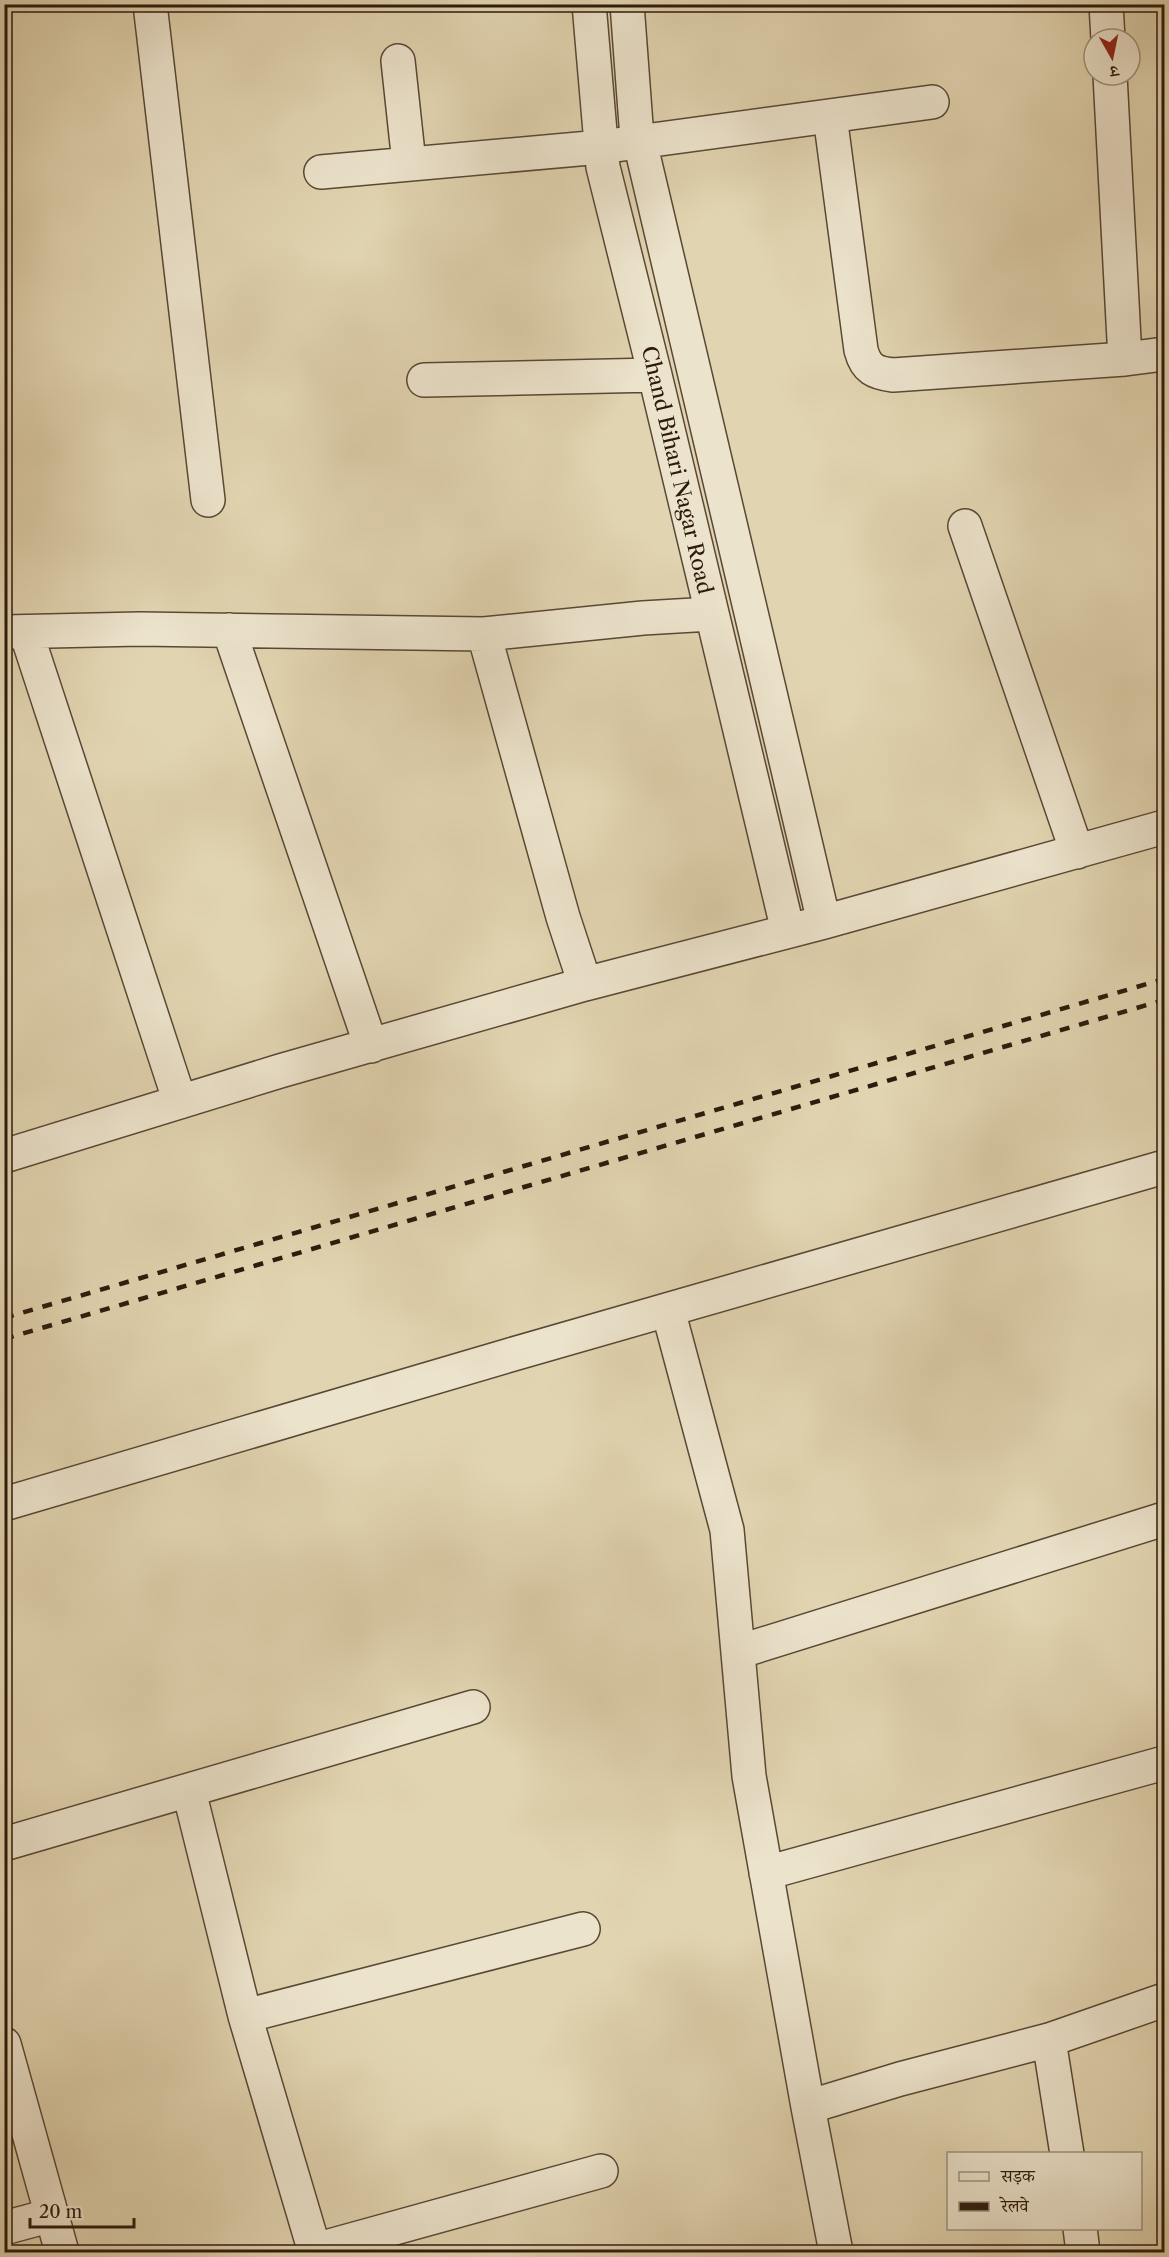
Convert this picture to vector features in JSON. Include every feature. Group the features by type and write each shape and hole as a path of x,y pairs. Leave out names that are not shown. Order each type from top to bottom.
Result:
{"street":[{"path":"150,4 208,500"},
{"name":"Chand Bihari Nagar Road","path":"589,4 603,167 788,931"},
{"name":"Chand Bihari Nagar Road","path":"627,4 636,125 824,922"},
{"path":"1106,4 1107,27"},
{"path":"398,61 409,163"},
{"path":"1111,87 1125,359"},
{"path":"321,172 601,147 932,102"},
{"path":"830,116 861,350 864,362 875,373 893,375 1125,359 1164,354"},
{"path":"424,380 655,375"},
{"path":"965,526 1077,852"},
{"path":"180,1102 15,632 229,630 484,634 644,618 711,614"},
{"path":"229,630 370,1046"},
{"path":"484,634 562,917 585,984"},
{"path":"4,1156 180,1102 585,984 824,922 1164,827"},
{"path":"4,1504 1164,1167"},
{"path":"668,1310 727,1530 748,1776 837,2253"},
{"path":"738,1652 1164,1519"},
{"path":"4,1844 473,1707"},
{"path":"766,1873 1164,1763"},
{"path":"189,1791 245,2016 315,2251 601,2171"},
{"path":"245,2016 584,1929"},
{"path":"808,2107 900,2079 1048,2040 1164,2000"},
{"path":"1048,2040 1067,2152"},
{"path":"4,2044 62,2253"},
{"path":"4,2228 52,2215"},
{"path":"1080,2230 1083,2253"}],"railway":[{"path":"4,1318 1164,979"},
{"path":"4,1339 1164,1000"}]}
